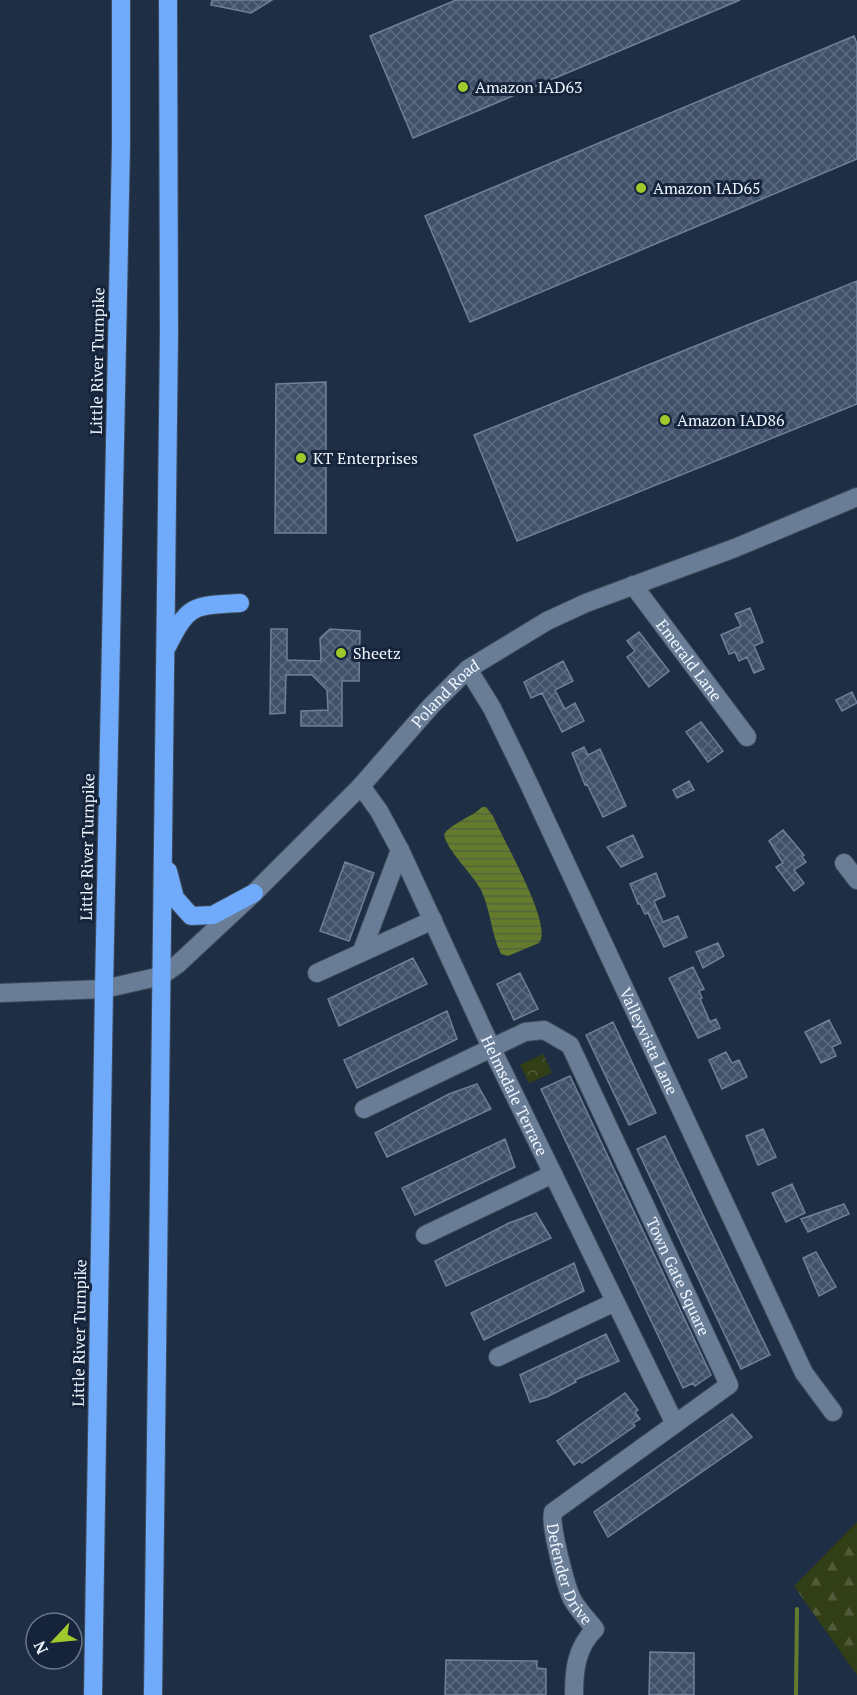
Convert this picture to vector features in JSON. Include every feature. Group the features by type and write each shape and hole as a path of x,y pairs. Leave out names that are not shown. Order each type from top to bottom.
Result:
{"highway":[{"name":"Little River Turnpike","path":"93,1695 104,989 122,145 121,0"},
{"path":"153,1695 169,334 168,0"},
{"path":"164,651 178,624 191,610 201,605 240,603"},
{"path":"162,828 172,889 179,905 191,916 213,915 254,893"}],"street":[{"name":"Poland Road","path":"0,993 104,989 161,976 178,964 254,893 361,786 431,706 468,669 547,621 633,585 735,548 857,497"},
{"name":"Emerald Lane","path":"633,585 747,737"},
{"name":"Valleyvista Lane","path":"468,669 492,708 528,782 800,1365 821,1399 833,1412"},
{"name":"Helmsdale Terrace","path":"361,786 380,811 400,850 491,1047 675,1424"},
{"path":"362,951 400,850"},
{"path":"844,863 857,880"},
{"path":"317,973 432,920"},
{"name":"Town Gate Square","path":"491,1047 525,1032 544,1030 570,1045 729,1385 556,1509 552,1516"},
{"path":"364,1109 491,1047"},
{"path":"425,1235 553,1174"},
{"path":"498,1357 615,1302"},
{"name":"Defender Drive","path":"552,1516 570,1593 595,1629 585,1639 579,1652 574,1671 574,1695"}],"green space":[{"path":"543,1054 552,1073 529,1083 520,1065"},
{"path":"857,1522 857,1675 794,1586"}],"shaded area":[{"path":"482,807 486,807 493,816 525,881 542,934 539,943 508,956 501,954 481,890 450,848 444,835 450,828"}],"building":[{"path":"212,0 272,0 251,13 211,5"},
{"name":"Amazon IAD63","path":"456,0 740,0 413,138 370,36"},
{"name":"Amazon IAD65","path":"854,36 857,44 857,159 470,322 425,216"},
{"name":"Amazon IAD86","path":"857,281 857,404 517,541 474,435"},
{"name":"KT Enterprises","path":"326,382 326,533 275,533 276,384"},
{"path":"750,608 763,642 754,646 764,669 754,673 747,657 739,661 735,652 729,654 721,635 741,626 735,614"},
{"name":"Sheetz","path":"271,629 287,629 287,660 321,661 320,638 330,629 360,631 359,681 342,681 342,726 301,726 301,711 328,710 327,690 312,675 286,675 285,713 270,714"},
{"path":"639,632 669,671 649,687 627,657 635,651 627,641"},
{"path":"563,661 573,681 555,690 565,709 575,703 584,721 562,732 542,693 531,698 524,682"},
{"path":"852,692 857,703 842,711 836,700"},
{"path":"701,722 723,751 708,762 686,732"},
{"path":"584,747 588,755 600,749 626,806 603,817 587,784 585,785 572,753"},
{"path":"689,781 694,790 677,798 673,790"},
{"path":"783,830 804,855 802,857 806,862 794,870 804,883 794,891 776,867 783,863 769,841"},
{"path":"633,835 643,857 621,867 607,847"},
{"path":"345,862 374,873 349,941 320,931"},
{"path":"656,873 665,896 654,901 663,922 678,916 687,937 664,947 648,913 645,914 638,904 630,884"},
{"path":"718,943 724,956 703,968 696,952"},
{"path":"413,958 427,984 339,1026 328,999"},
{"path":"693,967 704,989 699,991 702,998 700,999 710,1022 716,1019 720,1028 698,1038 669,978"},
{"path":"520,973 538,1009 514,1020 497,984"},
{"path":"447,1011 457,1039 357,1088 344,1060"},
{"path":"829,1020 841,1043 832,1047 836,1056 821,1063 805,1032"},
{"path":"613,1022 656,1113 629,1125 586,1035"},
{"path":"726,1052 732,1063 739,1060 747,1077 722,1089 709,1060"},
{"path":"570,1076 711,1375 695,1386 693,1383 683,1388 541,1089"},
{"path":"477,1084 491,1109 387,1157 375,1133 449,1094"},
{"path":"763,1129 776,1157 758,1165 746,1136"},
{"path":"665,1136 770,1355 741,1369 637,1149"},
{"path":"505,1139 515,1167 415,1215 402,1188"},
{"path":"792,1184 805,1213 786,1222 772,1193"},
{"path":"844,1204 849,1214 808,1232 801,1219"},
{"path":"536,1213 551,1238 446,1286 435,1261 509,1223"},
{"path":"816,1252 836,1287 819,1296 803,1258"},
{"path":"574,1263 584,1291 484,1340 471,1313"},
{"path":"606,1334 619,1361 575,1380 576,1382 547,1397 530,1402 520,1375"},
{"path":"625,1393 638,1410 635,1412 640,1419 633,1423 635,1426 582,1463 580,1461 574,1465 557,1441"},
{"path":"732,1414 752,1437 608,1537 594,1512"},
{"path":"650,1652 694,1653 694,1695 649,1695"},
{"path":"446,1660 537,1661 537,1668 546,1669 546,1695 445,1695"}],"waterway":[{"path":"796,1695 797,1609"}],"place":[{"name":"Amazon IAD63","path":"463,87"},
{"name":"Amazon IAD65","path":"641,188"},
{"name":"Amazon IAD86","path":"665,420"},
{"name":"KT Enterprises","path":"301,458"},
{"name":"Sheetz","path":"341,653"}]}
